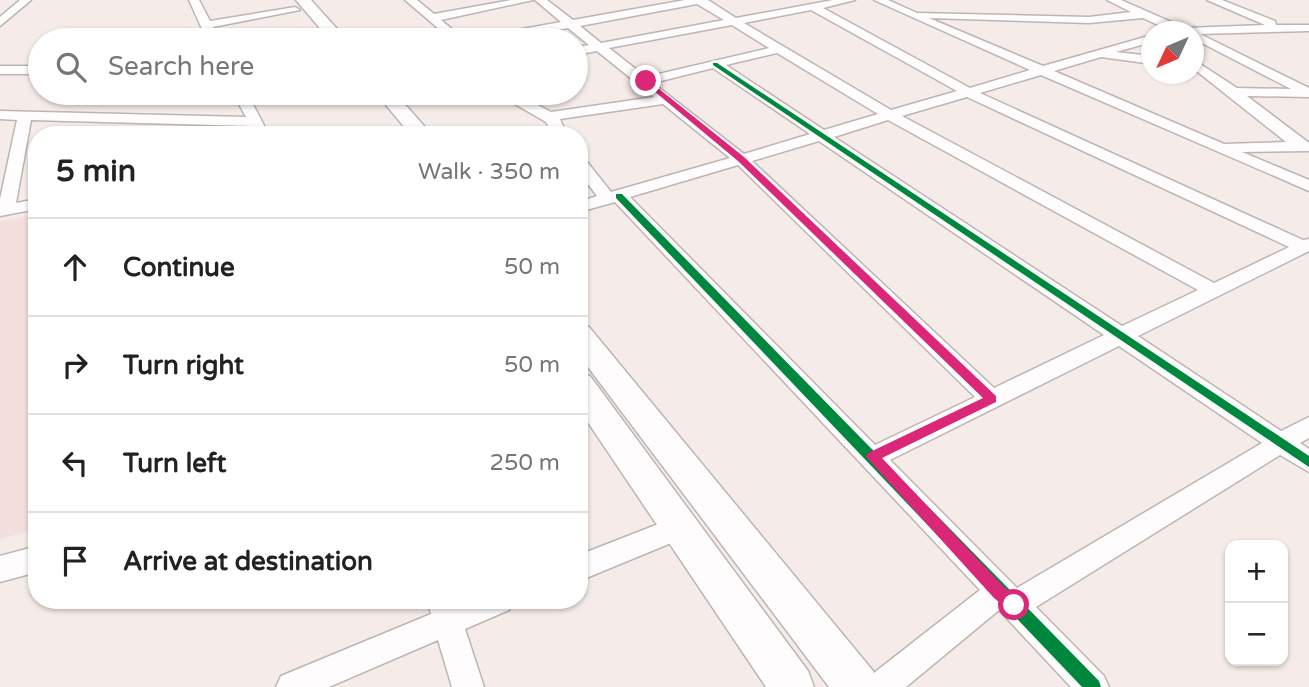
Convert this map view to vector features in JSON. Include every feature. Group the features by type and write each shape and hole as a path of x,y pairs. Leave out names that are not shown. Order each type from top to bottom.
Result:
{"main road":[{"path":"295,3 312,28"},
{"path":"295,3 325,28"},
{"path":"372,105 389,126"},
{"path":"396,105 414,126"},
{"path":"588,345 857,687"},
{"path":"588,399 792,687"}],"street":[{"path":"0,23 26,0"},
{"path":"194,0 208,28"},
{"path":"410,0 444,28"},
{"path":"432,18 528,0"},
{"path":"540,0 577,28"},
{"path":"544,28 700,0 889,115 1214,291"},
{"path":"588,48 729,20 850,0"},
{"path":"879,0 1309,186"},
{"path":"1112,0 1161,21"},
{"path":"1212,0 1309,38"},
{"path":"206,25 295,3"},
{"path":"1028,6 1044,19"},
{"path":"813,7 855,33 969,90 1306,246"},
{"path":"910,13 1044,19 1110,19 1146,14"},
{"path":"1204,30 1309,28"},
{"path":"588,37 741,159 992,399"},
{"path":"1204,40 1309,93"},
{"path":"588,205 969,90 1141,41"},
{"path":"646,81 778,49"},
{"path":"1101,54 1141,59"},
{"path":"1204,63 1245,61"},
{"path":"715,64 1309,462"},
{"path":"0,70 28,70"},
{"path":"1204,70 1305,147"},
{"path":"1234,92 1309,93"},
{"path":"552,119 570,111 668,99"},
{"path":"247,105 258,126"},
{"path":"527,105 552,119 555,126"},
{"path":"0,115 143,118 236,126"},
{"path":"25,115 3,210 28,206"},
{"path":"143,118 143,126"},
{"path":"1220,147 1305,147"},
{"path":"588,171 873,457 1093,687"},
{"path":"873,457 1306,246"},
{"path":"881,687 1007,599 1309,426"},
{"path":"588,564 679,528"},
{"path":"0,569 28,561"},
{"path":"292,687 444,611 468,687"}],"shaded area":[{"path":"28,216 28,531 0,539 0,221"}],"cycle path":[{"path":"715,64 1309,462"},
{"path":"619,196 1093,687"}],"route":[{"path":"646,81 741,159 992,399 873,457 999,593 1014,605"}]}
